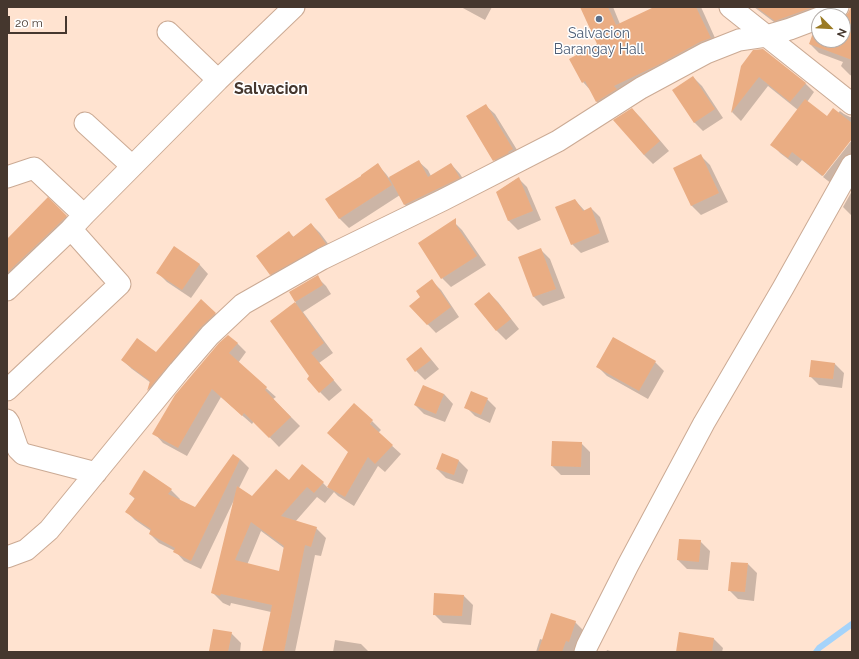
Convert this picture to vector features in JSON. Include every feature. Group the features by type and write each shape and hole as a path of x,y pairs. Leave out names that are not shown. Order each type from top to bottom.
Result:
{"street":[{"path":"7,290 78,222 218,80 294,7"},
{"path":"730,7 852,104"},
{"path":"7,557 26,550 49,530 179,371 210,335 243,304 322,259 443,200 558,141 641,88 706,53 739,40 766,36 811,21"},
{"path":"168,32 218,80"},
{"path":"85,123 132,166"},
{"path":"585,652 628,565 704,423 852,166"},
{"path":"7,177 34,168 78,222 120,284 7,390"},
{"path":"7,420 18,449 23,454 96,473"}],"building":[{"path":"580,7 608,7 616,25 654,7 696,7 711,38 700,42 658,65 614,86 617,89 596,102 585,81 582,83 569,59 597,44"},
{"path":"756,7 814,7 811,8 775,21"},
{"path":"852,7 852,60 820,48 851,48 850,8"},
{"path":"763,49 806,83 790,102 759,77 731,113 741,66 753,50"},
{"path":"693,76 715,109 694,123 672,90"},
{"path":"805,99 827,116 833,108 852,123 852,139 823,176 792,152 788,158 770,145"},
{"path":"486,104 513,149 508,152 509,153 493,161 466,116"},
{"path":"632,108 660,141 644,155 613,120"},
{"path":"701,154 719,193 691,206 673,168"},
{"path":"419,160 428,177 451,163 460,178 404,205 389,177"},
{"path":"378,163 392,185 339,219 325,199 361,176"},
{"path":"519,177 533,211 508,221 496,192"},
{"path":"48,197 67,216 7,273 7,239"},
{"path":"575,199 583,211 591,207 600,233 571,245 555,207"},
{"path":"456,218 456,225 477,256 441,279 418,243"},
{"path":"311,223 326,244 270,275 256,256 289,231 293,237"},
{"path":"174,246 200,264 182,290 156,273"},
{"path":"541,248 556,289 533,297 518,257"},
{"path":"318,275 323,285 295,302 289,292"},
{"path":"432,279 451,307 427,325 409,306 420,297 416,291"},
{"path":"489,292 511,319 496,331 474,304"},
{"path":"201,299 216,313 201,327 147,391 150,381 121,360 137,338 156,352"},
{"path":"295,302 324,343 311,353 334,380 319,393 307,379 309,376 270,321"},
{"path":"228,335 238,343 229,353 267,387 265,390 291,417 269,438 244,413 242,416 212,389 178,448 152,434 175,395 219,343"},
{"path":"613,337 656,361 639,391 596,367"},
{"path":"421,347 431,360 415,372 406,359"},
{"path":"811,360 835,363 833,379 809,377"},
{"path":"423,385 444,394 436,414 414,405"},
{"path":"471,391 488,398 481,415 464,408"},
{"path":"354,403 373,420 370,424 393,445 375,464 368,457 345,497 327,487 348,452 327,433"},
{"path":"552,441 582,442 581,467 551,466"},
{"path":"442,453 459,460 454,475 436,469"},
{"path":"233,454 240,459 191,561 173,552 175,548 149,534 151,529 125,512 135,498 129,494 144,470 172,489 168,494 195,507"},
{"path":"302,464 324,482 314,493 307,487 281,516 317,527 311,547 305,545 284,652 262,652 272,605 221,594 220,596 211,593 237,486 252,496 276,469 289,480","holes":["251,522 284,546 279,571 235,560"]},
{"path":"679,539 701,540 699,562 677,560"},
{"path":"731,562 748,563 745,592 728,591"},
{"path":"434,593 464,595 462,616 433,615"},
{"path":"551,613 576,621 569,642 566,641 562,652 538,652"},
{"path":"213,629 232,632 228,652 209,651"},
{"path":"679,632 714,638 712,652 676,652"}],"waterway":[{"path":"816,652 819,648 852,624"}],"place":[{"name":"Salvacion Barangay Hall","path":"599,19"}],"district":[{"name":"Salvacion","path":"271,89"}]}
